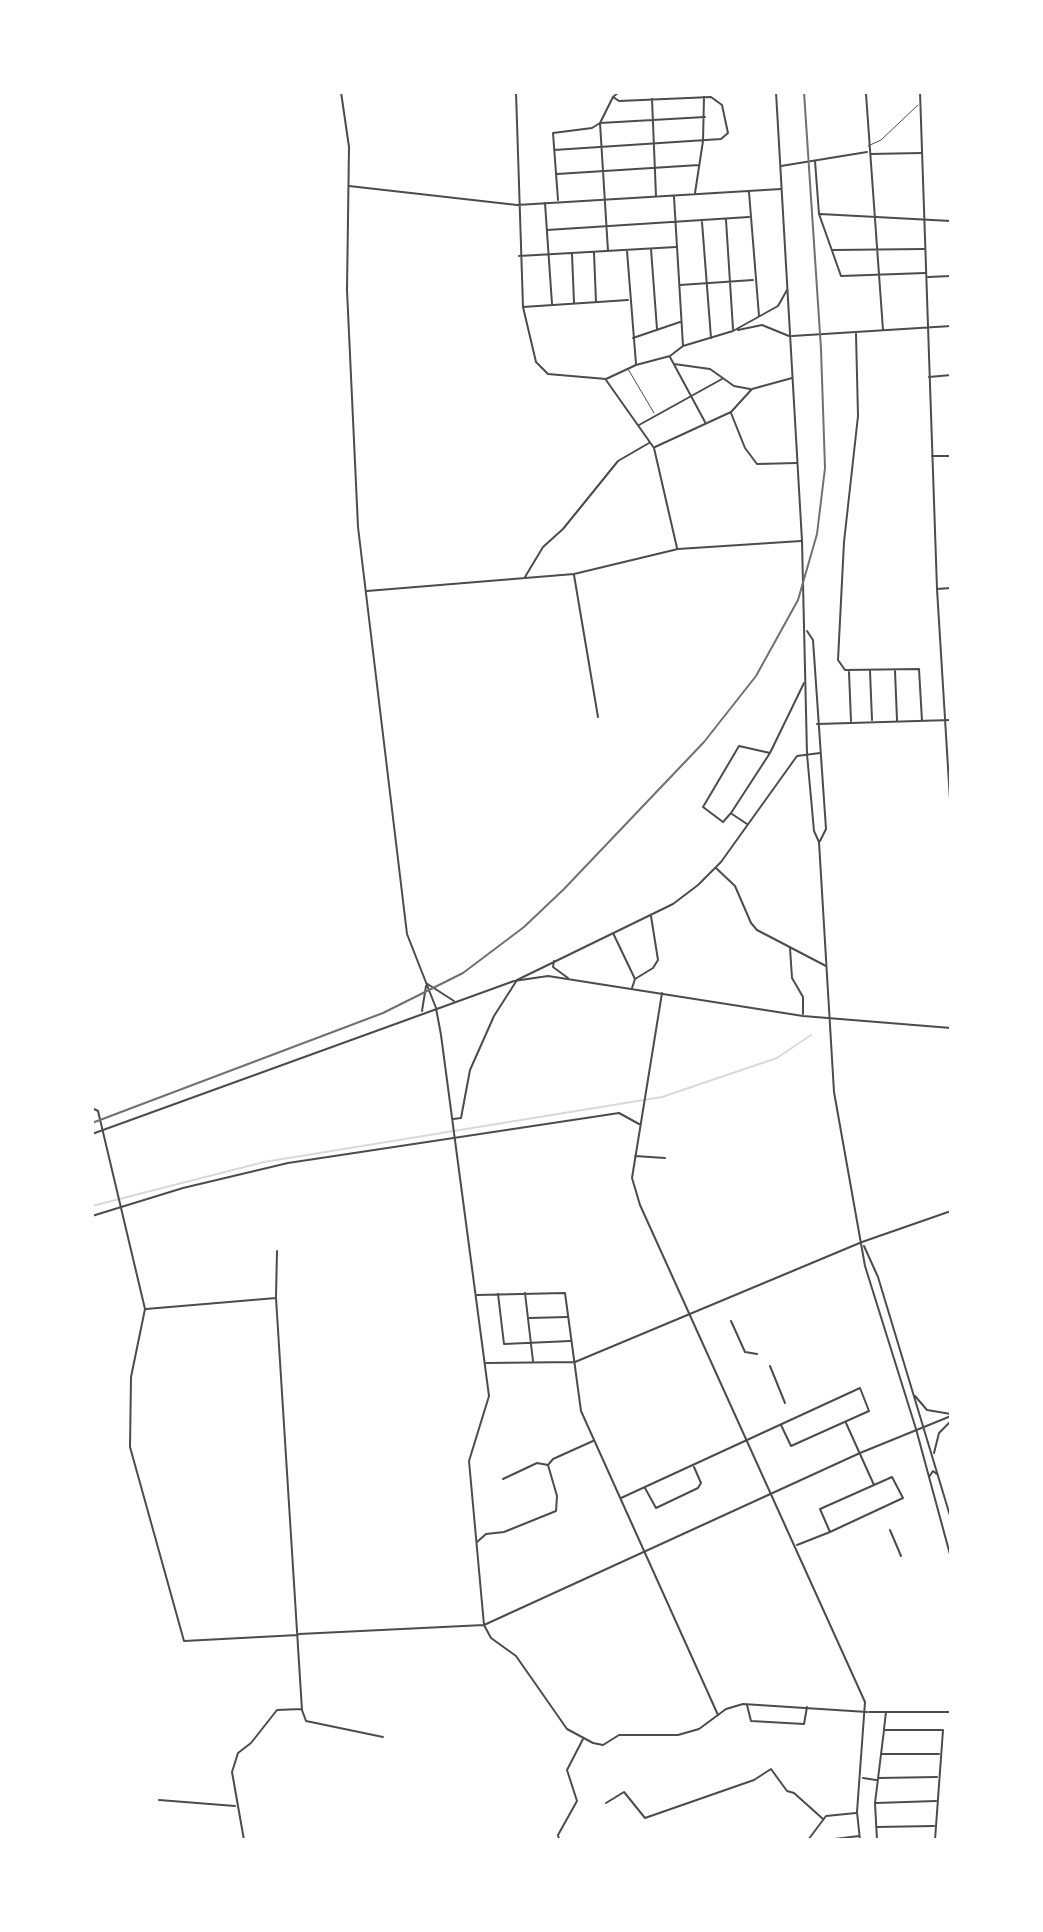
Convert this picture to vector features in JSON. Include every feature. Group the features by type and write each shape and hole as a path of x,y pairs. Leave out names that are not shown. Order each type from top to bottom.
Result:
{"street":[{"path":"341,92 349,147 347,290 358,527 407,934 436,1008 489,1396 469,1461 484,1625 491,1638 516,1656 567,1729 603,1745 619,1735 678,1735 699,1729 726,1709 747,1704 867,1712 951,1712"},
{"path":"516,92 517,205 523,307 533,354 541,369 558,377 606,379 636,365 670,356 683,346 762,325 790,337 951,326"},
{"path":"608,251 600,123 613,97 619,92"},
{"path":"776,92 802,541 807,754 814,831 819,842 840,1142 869,1280 901,1382 934,1458 951,1519"},
{"path":"920,92 937,589 951,816"},
{"path":"554,150 703,141 721,139 728,133 722,105 704,97 680,94 619,101 613,97"},
{"path":"866,94 883,331"},
{"path":"695,194 703,141 704,97"},
{"path":"652,99 657,197"},
{"path":"558,202 553,133 592,128 600,123 705,117"},
{"path":"781,166 869,153 922,153"},
{"path":"815,161 819,214 841,276 951,276"},
{"path":"555,174 699,165"},
{"path":"349,186 517,205 782,188"},
{"path":"749,191 759,316"},
{"path":"674,196 683,346"},
{"path":"545,203 552,305"},
{"path":"819,214 951,221"},
{"path":"547,230 749,217"},
{"path":"725,218 733,331"},
{"path":"702,221 711,338"},
{"path":"519,256 676,247"},
{"path":"651,248 657,329"},
{"path":"832,250 924,249"},
{"path":"627,250 636,365"},
{"path":"593,252 596,302"},
{"path":"572,253 574,303"},
{"path":"678,285 754,280"},
{"path":"733,331 782,302 787,286"},
{"path":"523,307 629,300"},
{"path":"632,338 681,322"},
{"path":"851,723 847,670 838,660 844,542 858,416 856,333"},
{"path":"670,356 706,424"},
{"path":"674,364 710,369 742,390 792,378"},
{"path":"929,377 951,375"},
{"path":"606,379 654,448 678,549"},
{"path":"638,426 722,379"},
{"path":"654,448 731,412 752,389"},
{"path":"731,412 745,448 757,464 798,463"},
{"path":"524,578 543,547 563,529 618,461 649,443"},
{"path":"932,456 951,456"},
{"path":"367,591 574,574 678,549 802,541"},
{"path":"574,574 598,717"},
{"path":"937,589 951,588"},
{"path":"806,630 813,640 826,829 819,842"},
{"path":"870,669 872,722"},
{"path":"895,669 897,721"},
{"path":"847,670 919,669 922,721"},
{"path":"770,753 739,746 703,807 723,822 731,813 770,753 804,683"},
{"path":"817,724 951,720"},
{"path":"92,1134 517,980 650,915 692,890 715,867 797,756 820,753"},
{"path":"731,813 748,825"},
{"path":"715,867 735,886 751,923 827,967"},
{"path":"632,988 635,979 653,968 658,960 650,915"},
{"path":"612,932 635,979"},
{"path":"790,947 792,978 803,997 803,1016"},
{"path":"556,959 553,967 569,978"},
{"path":"517,980 548,976 569,978 803,1016 951,1028"},
{"path":"453,1121 461,1118 470,1070 494,1016 517,980"},
{"path":"425,983 455,1001"},
{"path":"421,1013 425,983"},
{"path":"662,993 632,1178 640,1205 796,1546 867,1712 857,1812 860,1838 826,1840"},
{"path":"92,1108 98,1111 145,1309 131,1377 130,1447 184,1641 484,1625 771,1493 951,1415"},
{"path":"92,1216 267,1167 619,1113 640,1125"},
{"path":"634,1156 665,1158"},
{"path":"485,1363 575,1362 862,1242 951,1211"},
{"path":"862,1242 878,1277 914,1394 929,1477 951,1558"},
{"path":"277,1251 276,1298 302,1708 306,1721 383,1737"},
{"path":"869,1280 872,1275 878,1277"},
{"path":"525,1293 534,1363"},
{"path":"476,1295 565,1293 581,1411 718,1715"},
{"path":"498,1294 504,1344 571,1341"},
{"path":"145,1309 276,1298"},
{"path":"528,1318 568,1317"},
{"path":"731,1321 745,1352 757,1354"},
{"path":"770,1366 785,1403"},
{"path":"901,1382 906,1385 909,1380"},
{"path":"619,1499 860,1388 869,1411 791,1446 781,1425"},
{"path":"914,1394 927,1410 951,1415"},
{"path":"934,1458 935,1441 951,1421"},
{"path":"846,1422 874,1485"},
{"path":"548,1465 561,1454 594,1441"},
{"path":"503,1479 537,1463 548,1465"},
{"path":"476,1543 486,1534 504,1532 556,1511 557,1496 548,1465"},
{"path":"645,1487 656,1508 698,1488 701,1483 693,1466"},
{"path":"929,1477 933,1471 939,1476"},
{"path":"796,1546 830,1532 903,1498 892,1477 820,1509 830,1532"},
{"path":"890,1530 901,1556"},
{"path":"747,1704 751,1721 804,1724 807,1707"},
{"path":"244,1840 232,1772 238,1753 251,1743 277,1710 302,1708"},
{"path":"877,1840 875,1803 886,1712"},
{"path":"884,1730 943,1730 935,1840"},
{"path":"559,1840 558,1835 577,1801 567,1770 584,1738"},
{"path":"881,1754 941,1754"},
{"path":"606,1803 624,1792 645,1818 754,1780 771,1769 787,1791 794,1793 823,1819"},
{"path":"861,1778 938,1777"},
{"path":"159,1800 236,1806"},
{"path":"875,1803 936,1801"},
{"path":"808,1840 826,1816 857,1812"},
{"path":"876,1827 935,1826"}],"lane":[{"path":"868,146 881,140 920,102"},
{"path":"628,369 655,415"}],"waterway":[{"path":"92,1206 264,1162 662,1097 777,1058 811,1035"}],"railway":[{"path":"92,1123 383,1013 463,973 524,927 564,889 704,742 756,676 798,600 817,534 825,468 821,349 804,92"}]}
